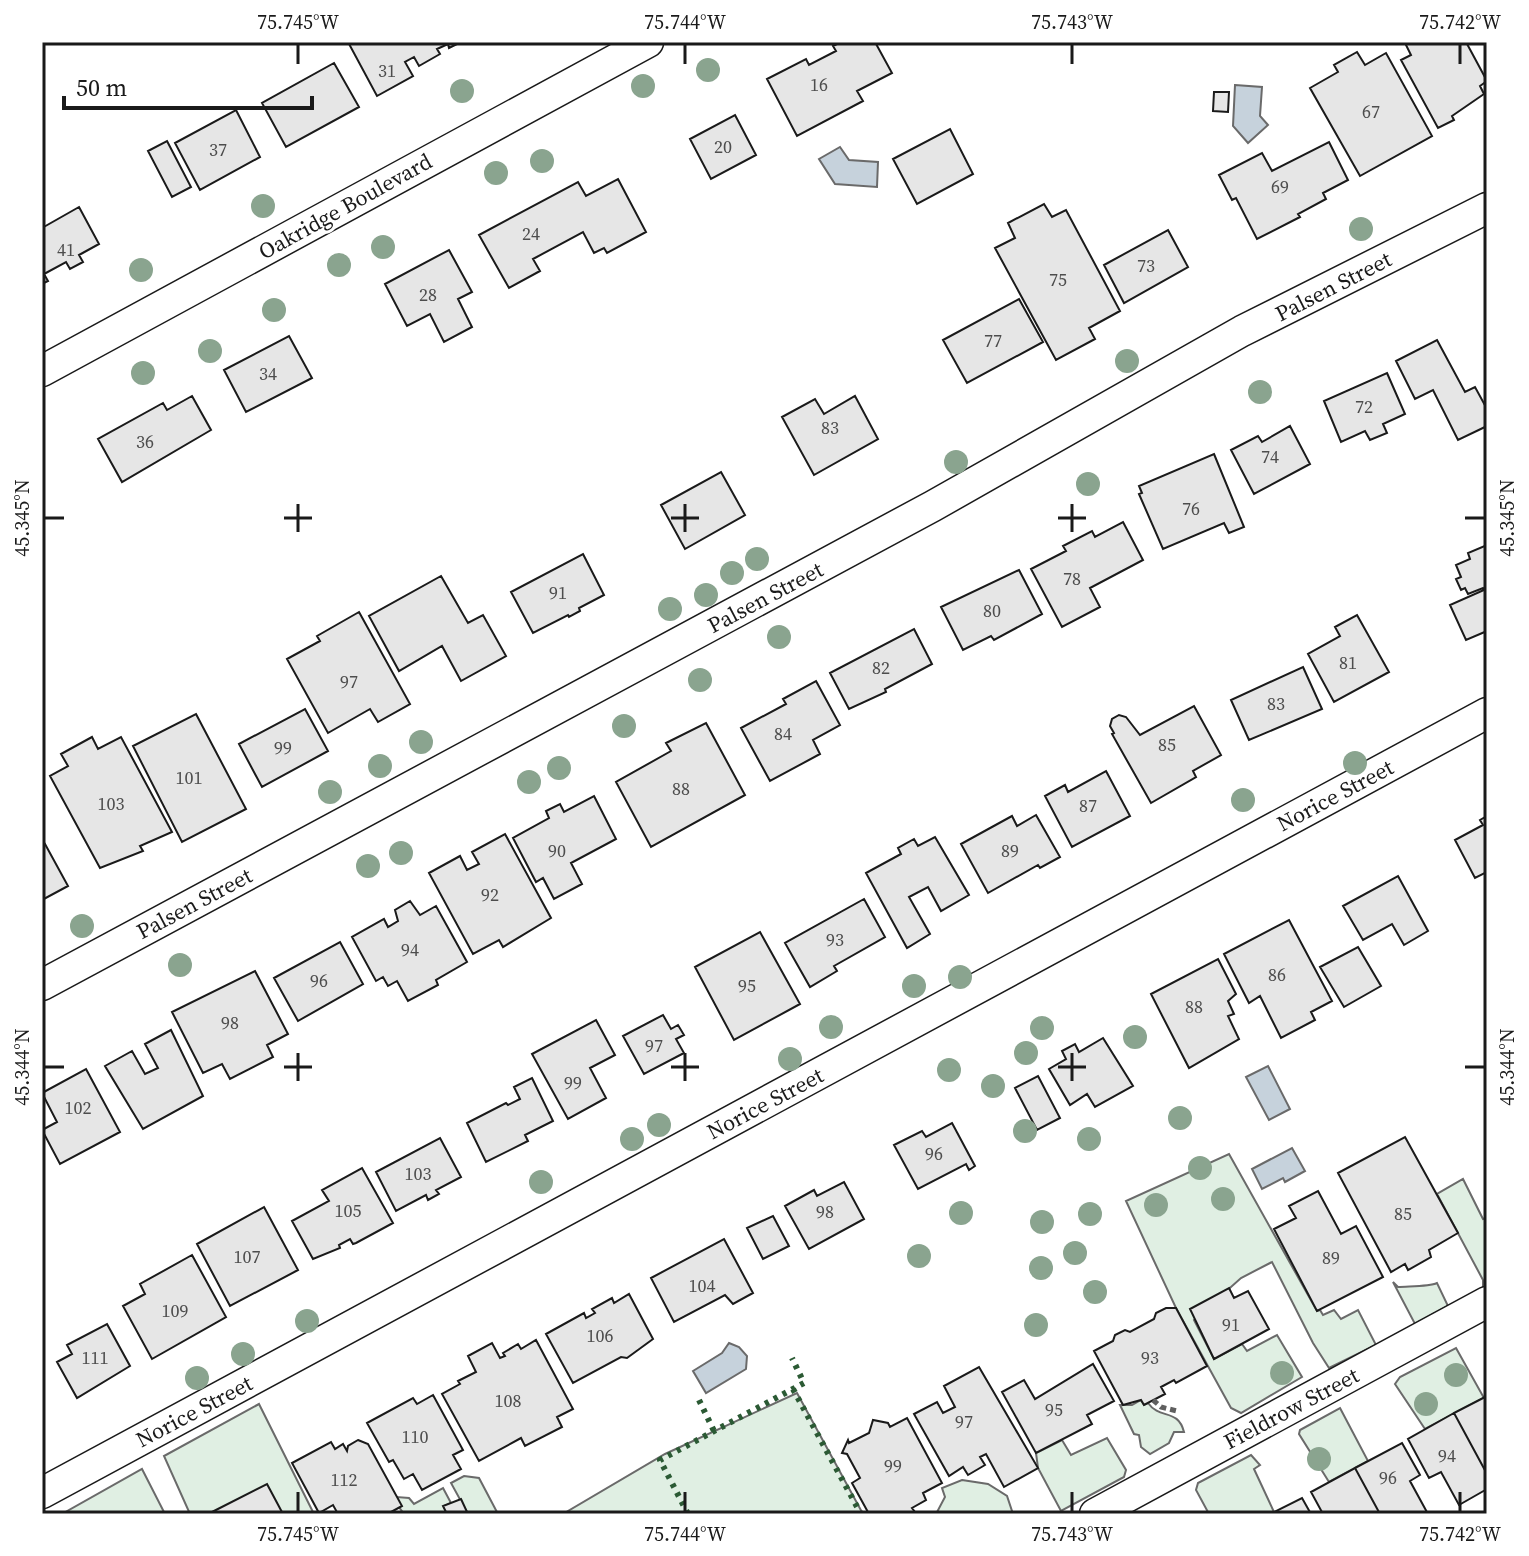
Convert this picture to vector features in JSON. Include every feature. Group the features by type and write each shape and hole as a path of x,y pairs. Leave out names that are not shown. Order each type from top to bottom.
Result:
{"street":[{"name":"Oakridge Boulevard","path":"42,371 648,42"},
{"name":"Palsen Street","path":"42,985 933,506 1242,331 1483,221"},
{"name":"Norice Street","path":"42,1493 1487,713"},
{"name":"Fieldrow Street","path":"1095,1514 1487,1302"}],"path":[{"path":"1153,1400 1161,1407 1177,1411"}],"green space":[{"path":"1229,1154 1317,1311 1320,1310 1323,1315 1334,1310 1341,1319 1358,1310 1376,1345 1329,1368 1272,1262 1241,1278 1194,1320 1214,1359 1242,1344 1247,1351 1277,1335 1302,1377 1241,1413 1231,1408 1176,1308 1126,1201"},
{"path":"1463,1179 1483,1219 1487,1218 1487,1285 1483,1287 1483,1280 1437,1194"},
{"path":"1393,1282 1398,1287 1437,1283 1448,1306 1415,1324"},
{"path":"1456,1348 1484,1398 1425,1429 1395,1384 1400,1377"},
{"path":"797,1393 863,1514 563,1514 665,1454"},
{"path":"1141,1400 1144,1405 1148,1403 1178,1420 1184,1432 1174,1432 1169,1443 1150,1454 1141,1447 1139,1435 1134,1434 1120,1405 1132,1405"},
{"path":"259,1404 314,1514 190,1514 164,1456"},
{"path":"1340,1408 1368,1461 1329,1482 1299,1434 1300,1430"},
{"path":"1107,1438 1126,1470 1124,1477 1061,1511 1038,1468 1036,1453 1062,1440 1071,1455"},
{"path":"1251,1455 1260,1465 1254,1469 1274,1512 1209,1514 1196,1490 1198,1483"},
{"path":"142,1469 165,1514 62,1514"},
{"path":"464,1476 479,1478 498,1514 468,1514 451,1483"},
{"path":"962,1480 988,1484 1007,1496 1013,1514 936,1514 945,1497 942,1488"},
{"path":"443,1488 451,1503 444,1506 447,1514 404,1514 399,1507 397,1497 409,1498 414,1504"}],"shaded area":[{"path":"1235,85 1262,87 1260,116 1268,125 1248,143 1233,126"},
{"path":"840,147 849,160 878,162 877,187 835,184 819,159"},
{"path":"1268,1066 1290,1109 1269,1120 1246,1077"},
{"path":"1292,1148 1305,1171 1285,1182 1283,1178 1262,1189 1252,1169"},
{"path":"729,1343 739,1347 747,1356 746,1369 706,1393 693,1371 722,1353"}],"building":[{"path":"348,42 461,42 437,49 440,54 419,66 414,57 405,62 413,76 377,96"},
{"path":"841,42 875,42 892,73 857,91 863,101 797,136 767,79 806,59 809,65 836,51 833,46"},
{"path":"1407,42 1466,42 1487,81 1480,86 1484,94 1452,116 1454,120 1438,128 1401,60 1411,55"},
{"path":"1357,52 1365,65 1386,53 1432,136 1360,176 1310,88 1338,72 1334,65"},
{"path":"334,63 359,107 286,147 262,103"},
{"path":"1214,92 1229,92 1228,112 1213,111"},
{"path":"236,110 260,157 200,190 175,143"},
{"path":"735,115 756,155 711,179 690,139"},
{"path":"950,129 973,174 917,204 893,159"},
{"path":"167,141 191,187 172,197 148,151"},
{"path":"1329,142 1348,180 1323,193 1326,199 1298,214 1300,217 1257,239 1236,198 1232,200 1219,175 1262,153 1272,171"},
{"path":"618,179 646,232 607,253 604,248 594,253 583,232 533,259 540,271 509,288 479,235 578,182 586,196"},
{"path":"1044,204 1052,217 1066,210 1120,311 1089,328 1095,339 1056,360 995,248 1015,238 1008,223"},
{"path":"79,207 99,244 79,255 83,262 70,269 66,262 44,274 48,281 42,284 42,228"},
{"path":"1168,230 1188,267 1124,303 1104,265"},
{"path":"449,250 472,292 458,299 472,327 444,342 430,314 407,326 385,284"},
{"path":"1019,299 1043,342 967,383 943,340"},
{"path":"289,336 312,378 246,412 224,370"},
{"path":"1437,340 1465,392 1475,387 1487,409 1487,426 1458,440 1433,390 1415,399 1396,361"},
{"path":"1387,373 1405,414 1383,424 1387,433 1370,440 1365,431 1341,442 1324,401"},
{"path":"192,396 211,430 122,482 98,439 163,403 167,410"},
{"path":"855,396 878,439 814,475 782,417 815,399 824,414"},
{"path":"1290,426 1310,464 1254,494 1231,450 1258,436 1262,442"},
{"path":"1214,454 1244,527 1229,533 1224,523 1163,549 1139,494 1142,493 1139,486"},
{"path":"721,472 745,515 685,549 661,505"},
{"path":"1123,522 1143,560 1090,588 1100,607 1062,627 1031,569 1066,551 1063,546 1092,531 1095,537"},
{"path":"1487,545 1487,631 1466,640 1450,605 1484,590 1468,594 1465,588 1461,590 1456,579 1461,577 1456,565 1470,559 1468,553"},
{"path":"583,554 604,595 569,617 533,633 511,592"},
{"path":"1019,570 1042,614 994,640 991,636 963,650 941,607"},
{"path":"441,576 468,623 483,615 506,656 461,681 442,646 399,671 369,616"},
{"path":"359,612 410,704 378,722 370,709 328,733 287,659 320,641 317,636"},
{"path":"1357,615 1389,672 1334,702 1308,654 1340,636 1335,627"},
{"path":"914,629 932,664 885,689 886,692 849,709 830,673"},
{"path":"1303,667 1322,709 1249,740 1231,700"},
{"path":"816,681 840,725 813,740 820,754 770,781 741,728 786,704 783,699"},
{"path":"1194,706 1221,755 1193,771 1196,777 1151,803 1112,734 1112,719 1119,715 1126,717 1140,735"},
{"path":"305,709 328,751 262,787 239,744"},
{"path":"196,714 246,809 182,842 133,746"},
{"path":"706,723 745,795 651,847 616,782 671,751 666,743"},
{"path":"92,737 98,749 121,737 172,832 140,846 143,851 100,868 50,776 68,766 61,754"},
{"path":"1106,771 1130,816 1072,847 1045,796 1065,785 1068,792"},
{"path":"594,796 616,839 571,863 582,884 554,899 543,878 536,882 513,838 549,818 546,811 560,804 564,812"},
{"path":"1036,815 1060,857 1040,868 1038,865 988,893 961,844 1012,816 1017,826"},
{"path":"1487,816 1487,872 1475,878 1455,840 1483,825 1480,820"},
{"path":"505,834 551,918 503,947 499,940 473,954 429,873 460,856 467,870 479,864 472,852"},
{"path":"935,837 969,895 941,911 928,887 909,897 930,934 907,948 866,873 901,854 898,848 914,839 918,846"},
{"path":"45,844 68,886 42,900 42,846"},
{"path":"1398,876 1428,931 1404,945 1392,924 1363,940 1343,906"},
{"path":"864,899 885,937 834,966 837,971 810,987 785,943"},
{"path":"410,901 420,915 436,906 467,962 436,980 438,985 408,1001 397,981 388,986 383,977 376,981 352,937 384,919 388,927 398,921 395,910"},
{"path":"1289,920 1332,1001 1311,1012 1315,1020 1281,1038 1260,996 1249,1003 1224,954"},
{"path":"760,932 800,1004 734,1040 695,967"},
{"path":"340,942 363,984 298,1021 274,978"},
{"path":"1358,947 1381,986 1344,1007 1320,967"},
{"path":"1218,959 1236,994 1228,1001 1234,1014 1228,1016 1239,1039 1189,1068 1151,994"},
{"path":"255,971 288,1034 267,1045 273,1057 230,1079 222,1064 203,1073 172,1012"},
{"path":"663,1015 671,1029 678,1025 684,1035 676,1039 684,1053 644,1074 623,1036"},
{"path":"596,1020 615,1055 590,1068 606,1098 568,1119 532,1054"},
{"path":"171,1030 203,1096 143,1129 105,1066 132,1051 145,1074 158,1068 145,1044"},
{"path":"1103,1038 1133,1086 1095,1107 1087,1094 1070,1105 1049,1069 1066,1059 1062,1051 1075,1044 1079,1052"},
{"path":"86,1069 120,1132 60,1164 42,1130 57,1122 42,1093"},
{"path":"1038,1076 1060,1118 1037,1130 1015,1088"},
{"path":"532,1078 553,1121 525,1135 528,1141 486,1162 467,1123 520,1099 514,1087"},
{"path":"952,1123 975,1166 969,1170 966,1164 918,1189 894,1145 922,1131 926,1137"},
{"path":"1405,1137 1458,1233 1429,1250 1431,1257 1408,1270 1405,1264 1391,1272 1338,1173"},
{"path":"440,1138 461,1177 436,1190 439,1194 428,1200 426,1195 396,1211 376,1172"},
{"path":"362,1168 393,1223 356,1243 353,1244 350,1239 339,1245 340,1248 313,1259 292,1221 329,1201 322,1190"},
{"path":"844,1182 864,1219 809,1249 785,1206 814,1190 817,1196"},
{"path":"1318,1191 1341,1234 1356,1226 1383,1277 1317,1311 1274,1229 1296,1218 1289,1206"},
{"path":"264,1207 298,1270 230,1306 197,1244"},
{"path":"773,1216 789,1246 763,1259 747,1228"},
{"path":"724,1239 753,1293 733,1304 725,1295 674,1322 651,1278"},
{"path":"192,1255 226,1317 152,1359 123,1306 145,1294 140,1284"},
{"path":"1229,1288 1234,1298 1248,1291 1269,1329 1214,1359 1190,1309"},
{"path":"629,1294 653,1339 627,1358 621,1357 573,1383 546,1334 584,1313 586,1318 595,1313 592,1309 612,1298 614,1303"},
{"path":"1166,1308 1176,1308 1207,1366 1176,1383 1174,1380 1161,1387 1165,1394 1144,1405 1141,1400 1123,1405 1094,1351 1113,1341 1115,1335 1125,1330 1130,1332 1154,1319 1156,1313"},
{"path":"107,1324 130,1366 77,1398 57,1362 72,1354 67,1345"},
{"path":"536,1340 573,1409 557,1417 562,1427 525,1446 521,1438 479,1461 442,1394 476,1372 468,1356 492,1343 500,1358 518,1344 521,1349"},
{"path":"1093,1364 1114,1401 1087,1415 1092,1424 1036,1453 1002,1392 1024,1380 1035,1399"},
{"path":"979,1367 1038,1468 1004,1487 986,1454 980,1457 985,1465 968,1475 963,1467 949,1476 914,1414 937,1402 943,1413 955,1407 944,1386"},
{"path":"433,1395 463,1450 453,1455 461,1469 422,1490 413,1474 404,1479 393,1460 389,1462 367,1423 413,1398 417,1404"},
{"path":"1487,1396 1487,1474 1454,1413"},
{"path":"1454,1413 1487,1474 1487,1489 1459,1505 1441,1472 1429,1478 1408,1439"},
{"path":"907,1418 942,1483 923,1493 926,1500 912,1508 915,1512 912,1514 869,1514 852,1483 860,1478 847,1454 842,1453 848,1440 849,1443 869,1433 873,1420 888,1423 890,1427"},
{"path":"358,1440 368,1444 402,1506 392,1514 338,1514 333,1505 319,1513 292,1463 331,1442 335,1449 343,1444 347,1451 348,1446"},
{"path":"1402,1443 1420,1475 1410,1481 1428,1514 1380,1514 1355,1468"},
{"path":"1355,1468 1380,1514 1323,1514 1311,1492"},
{"path":"267,1484 283,1514 212,1512"},
{"path":"1302,1498 1311,1514 1271,1514 1274,1512"},
{"path":"461,1499 468,1514 447,1514 443,1506"}],"hedge":[{"path":"688,1514 660,1460 804,1383 792,1358"},
{"path":"793,1389 861,1514"},
{"path":"699,1400 714,1431"}]}
